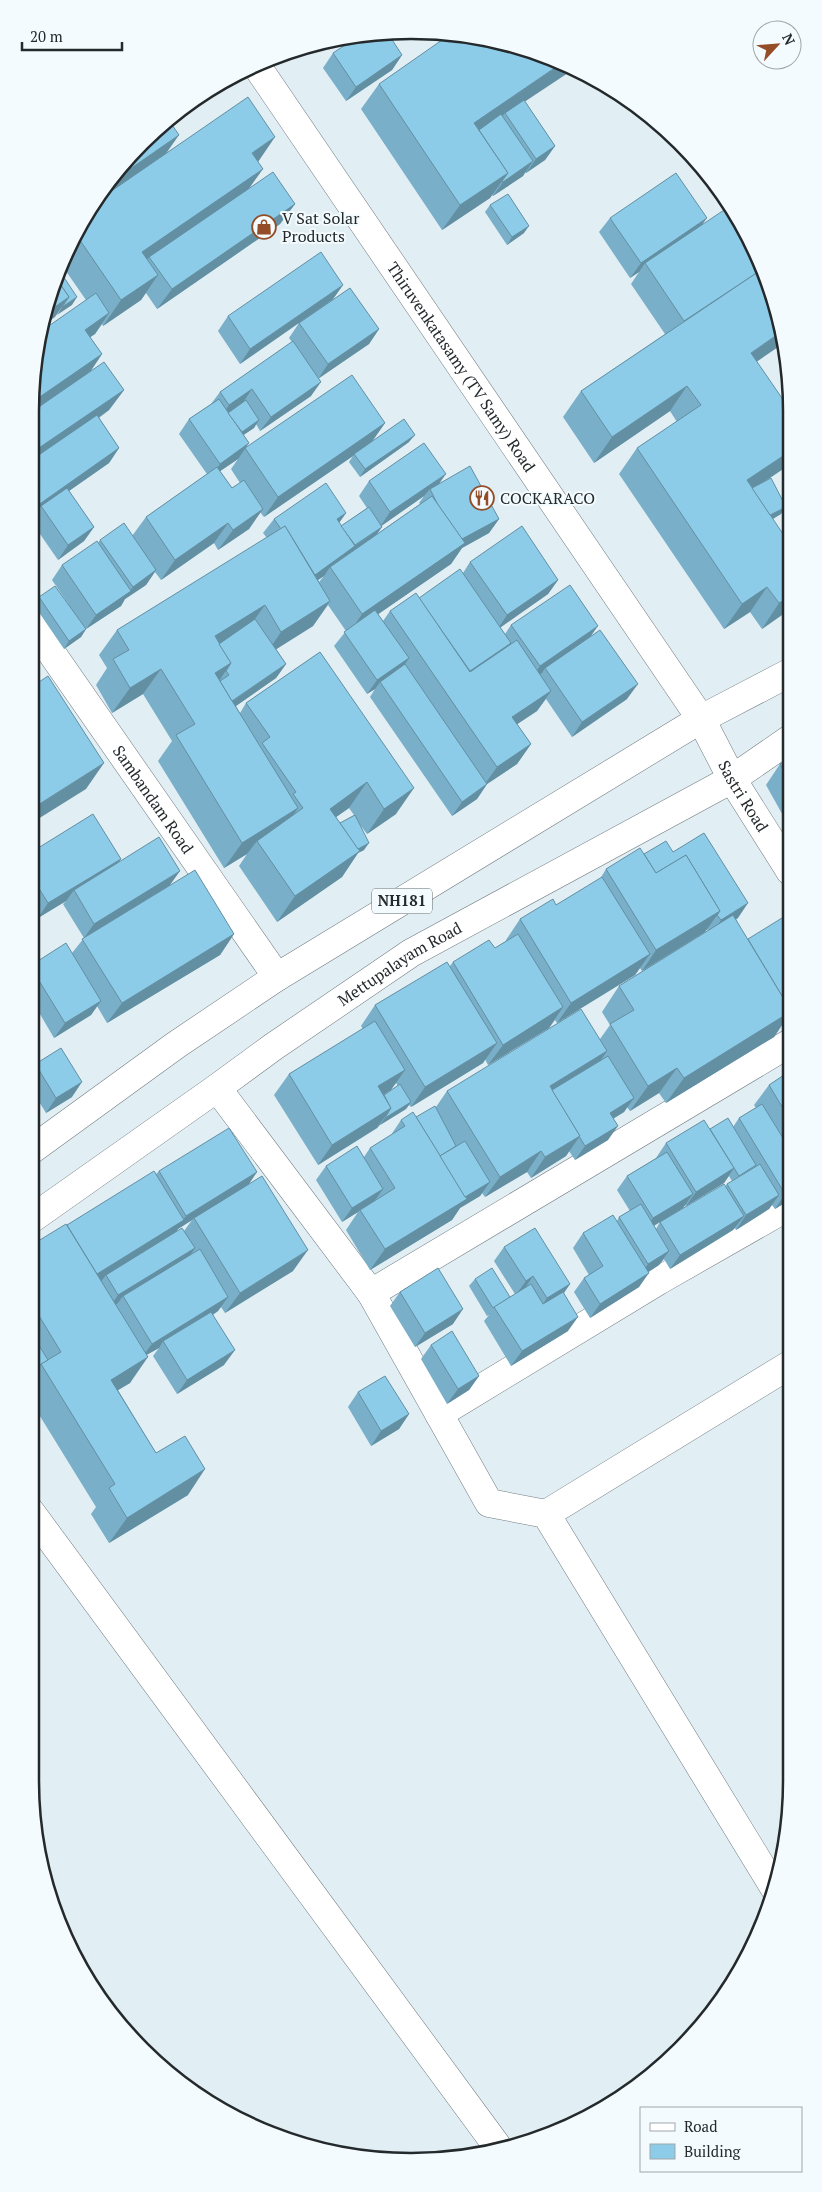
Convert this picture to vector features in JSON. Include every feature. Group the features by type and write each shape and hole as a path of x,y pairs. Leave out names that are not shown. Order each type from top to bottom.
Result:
{"main road":[{"name":"Thiruvenkatasamy (TV Samy) Road","path":"260,71 701,719"},
{"name":"Sambandam Road","path":"39,635 277,977"},
{"name":"NH181","path":"39,1144 176,1045 277,977 701,719 783,677"},
{"name":"Sastri Road","path":"701,719 732,779 783,860"},
{"name":"Mettupalayam Road","path":"39,1214 273,1047 411,953 732,779 783,744"},
{"path":"371,1293 783,1047"},
{"path":"217,1088 371,1293 489,1503 546,1514 783,1369"},
{"path":"439,1414 658,1281 783,1211"},
{"path":"546,1514 770,1879"},
{"path":"39,1523 495,2144"}],"building":[{"path":"392,40 402,55 356,87 333,53 345,45"},
{"path":"441,41 507,51 555,68 474,123 508,173 460,205 379,84"},
{"path":"248,97 275,137 252,153 263,169 142,252 158,275 121,300 80,240 110,192"},
{"path":"524,100 555,146 536,159 505,113"},
{"path":"501,114 533,161 503,182 508,173 479,130"},
{"path":"173,126 179,135 126,171"},
{"path":"273,172 295,204 172,289 149,257"},
{"path":"676,173 707,218 641,263 610,218"},
{"path":"508,194 529,226 512,237 490,205"},
{"path":"724,210 745,246 756,273 684,321 645,263"},
{"path":"321,252 343,285 250,349 228,316"},
{"path":"756,273 771,315 776,336 751,353 782,399 783,456 747,480 783,534 783,601 779,603 767,587 742,604 637,448 701,405 687,386 612,437 581,391"},
{"path":"64,277 77,297 62,307 69,297 61,285"},
{"path":"61,285 69,297 53,308"},
{"path":"350,288 379,329 328,364 299,323"},
{"path":"96,293 109,313 85,330 102,354 40,397 42,362 49,326"},
{"path":"293,341 321,382 271,417 252,389 229,405 220,392"},
{"path":"104,362 124,390 39,448 39,407"},
{"path":"352,375 385,423 278,497 245,448"},
{"path":"219,399 249,443 220,464 189,419"},
{"path":"246,400 259,420 242,432 228,413"},
{"path":"97,415 119,448 39,504 39,455"},
{"path":"404,419 415,435 365,469 354,454"},
{"path":"424,443 446,474 390,512 369,481"},
{"path":"470,466 499,519 462,539 438,505 430,489"},
{"path":"217,467 232,488 244,480 263,509 233,530 228,523 175,560 146,517"},
{"path":"771,478 783,501 783,508 770,515 752,488"},
{"path":"326,483 346,513 337,519 355,546 315,575 285,526 281,529 274,519"},
{"path":"67,488 94,527 68,545 41,506"},
{"path":"432,496 465,543 362,614 330,567"},
{"path":"369,507 382,527 355,545 341,526"},
{"path":"124,523 156,570 133,587 100,540"},
{"path":"285,526 330,601 281,632 265,605 215,636 231,663 215,673 298,808 242,843 176,735 195,724 161,669 130,688 113,659 129,650 117,630"},
{"path":"522,526 558,580 507,615 470,562"},
{"path":"97,541 131,591 96,615 62,565"},
{"path":"460,569 511,643 470,671 419,598"},
{"path":"570,585 598,626 540,666 511,625"},
{"path":"55,586 86,629 69,641 39,597"},
{"path":"416,593 470,672 517,640 551,691 512,717 531,744 497,767 390,611"},
{"path":"375,610 409,658 377,680 344,632"},
{"path":"255,619 286,664 232,701 220,681 229,675 226,671 231,663 219,644"},
{"path":"600,630 638,684 582,722 545,668"},
{"path":"320,652 414,788 384,809 367,782 330,809 360,851 295,896 257,841 303,808 293,794 296,792 262,743 270,737 246,703"},
{"path":"405,664 487,784 462,802 380,682"},
{"path":"48,676 104,763 39,804 39,682"},
{"path":"93,814 121,859 48,903 39,888 39,847"},
{"path":"355,815 369,843 358,849 340,823"},
{"path":"704,833 748,903 721,920 717,915 720,911 686,855 656,873 644,854 666,841 673,852"},
{"path":"159,837 180,871 94,924 74,890"},
{"path":"640,848 656,873 686,855 720,911 656,950 606,869"},
{"path":"195,870 234,934 122,1003 82,939"},
{"path":"602,877 650,954 571,1003 520,919 553,899 556,905"},
{"path":"733,915 783,997 783,1016 684,1078 677,1068 648,1086 610,1024 634,1010 619,986"},
{"path":"782,918 783,997 748,939"},
{"path":"518,934 563,1007 503,1045 453,962 489,940 495,948"},
{"path":"66,943 101,1001 65,1023 39,981 39,960"},
{"path":"447,962 497,1043 425,1087 375,1005"},
{"path":"581,1009 607,1051 550,1086 580,1136 545,1157 541,1151 500,1177 447,1091"},
{"path":"375,1021 405,1070 378,1086 391,1108 332,1145 289,1074"},
{"path":"61,1048 82,1082 56,1098 39,1070 39,1062"},
{"path":"608,1056 634,1098 610,1113 618,1126 585,1146 552,1090"},
{"path":"783,1076 783,1108 769,1085"},
{"path":"400,1084 411,1102 385,1118 391,1108 384,1095"},
{"path":"762,1104 783,1138 783,1191 739,1118"},
{"path":"435,1106 456,1146 440,1156 416,1117"},
{"path":"413,1112 467,1199 385,1249 360,1210 395,1188 370,1148 405,1126 401,1120"},
{"path":"728,1118 756,1165 739,1176 710,1129"},
{"path":"704,1120 734,1168 696,1192 666,1143"},
{"path":"229,1128 257,1172 186,1216 159,1171"},
{"path":"465,1141 490,1182 465,1197 440,1156"},
{"path":"357,1146 383,1189 352,1208 326,1166"},
{"path":"667,1152 693,1194 653,1218 627,1176"},
{"path":"760,1164 779,1195 746,1215 727,1184"},
{"path":"154,1171 184,1220 97,1274 67,1225"},
{"path":"262,1176 308,1250 240,1293 194,1218"},
{"path":"724,1184 744,1216 680,1255 660,1222"},
{"path":"641,1204 669,1251 648,1264 619,1217"},
{"path":"613,1215 649,1273 600,1304 584,1278 603,1266 583,1233"},
{"path":"66,1224 148,1357 111,1380 156,1453 185,1436 205,1469 127,1518 109,1488 115,1484 41,1364 61,1352 39,1316 39,1240"},
{"path":"182,1228 195,1248 118,1295 106,1275"},
{"path":"535,1228 570,1284 547,1298 533,1276 526,1281 504,1247"},
{"path":"200,1249 228,1297 152,1344 123,1296"},
{"path":"438,1268 463,1309 425,1333 400,1292"},
{"path":"492,1268 510,1297 493,1308 475,1279"},
{"path":"531,1284 543,1304 563,1292 578,1317 522,1351 494,1307"},
{"path":"211,1312 235,1350 187,1380 163,1341"},
{"path":"452,1331 479,1376 458,1389 431,1345"},
{"path":"39,1346 48,1360 39,1367"},
{"path":"385,1376 409,1414 381,1431 358,1392"}],"place":[{"name":"V Sat Solar Products","path":"264,227"},
{"name":"COCKARACO","path":"482,498"}]}
